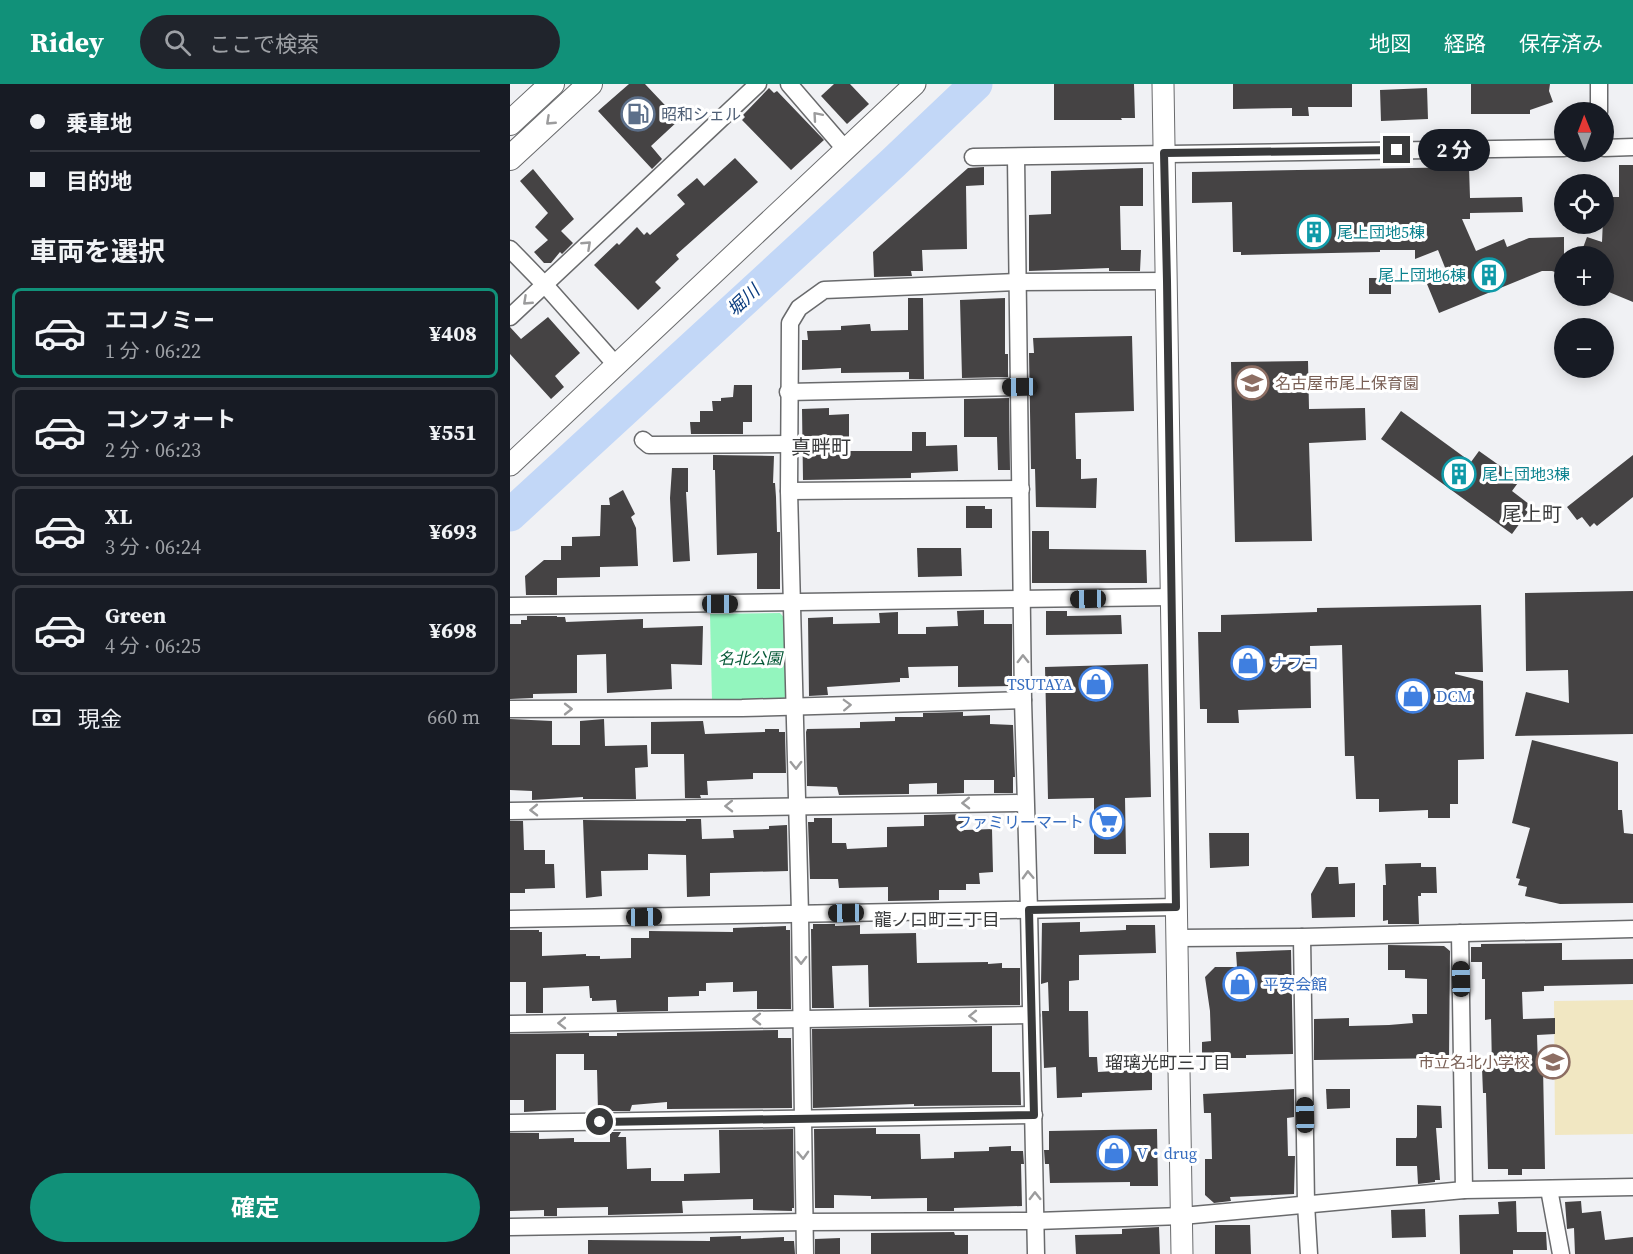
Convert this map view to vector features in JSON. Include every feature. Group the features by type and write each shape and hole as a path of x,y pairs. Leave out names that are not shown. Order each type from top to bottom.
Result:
{"main road":[{"path":"510,123 552,84"},
{"path":"510,158 590,84"}],"street":[{"path":"510,317 758,84"},
{"path":"789,84 845,148"},
{"path":"510,465 915,84"},
{"path":"1164,84 1182,1254"},
{"path":"1599,84 1599,102"},
{"path":"1614,148 1633,147"},
{"path":"973,156 1554,148"},
{"path":"1017,157 1023,700 1036,1254"},
{"path":"510,249 616,365"},
{"path":"805,1254 794,602 789,491 790,323 799,308 824,290 1017,282 1167,281"},
{"path":"788,392 1020,387"},
{"path":"643,440 649,445 790,444"},
{"path":"789,491 1021,489"},
{"path":"510,606 1172,597"},
{"path":"510,709 742,708 1023,700"},
{"path":"510,811 1025,802"},
{"path":"510,919 1176,907"},
{"path":"1177,938 1633,929"},
{"path":"1460,933 1464,1190"},
{"path":"1302,937 1306,1204 1309,1254"},
{"path":"510,1024 1031,1015"},
{"path":"510,1124 1034,1115"},
{"path":"510,1227 1036,1221 1182,1216 1464,1190 1633,1187"},
{"path":"1549,1189 1561,1254"}],"green space":[{"name":"名北公園","path":"780,613 789,623 789,694 781,700 712,701 710,614"}],"sand":[{"path":"1633,1000 1633,1134 1555,1135 1554,1001"}],"building":[{"path":"629,84 645,84 679,120 651,146 662,159 652,169 598,111"},
{"path":"834,84 850,84 869,104 847,124 821,96"},
{"path":"1054,84 1134,84 1135,118 1054,120"},
{"path":"1233,84 1352,84 1352,107 1308,107 1309,116 1292,116 1292,108 1233,109"},
{"path":"1471,84 1550,84 1549,91 1553,102 1530,110 1530,114 1471,114"},
{"path":"769,88 774,93 777,91 824,140 791,170 742,120 745,117 743,115"},
{"path":"1427,88 1428,119 1381,121 1380,90"},
{"path":"735,158 758,182 676,255 679,259 655,282 661,288 638,310 594,265 637,227 644,235 647,232 650,235 685,204 677,195 697,178 704,186"},
{"path":"1619,165 1633,165 1633,302 1614,294 1614,246 1584,246 1587,237 1602,242 1602,234 1614,234 1614,197 1619,197"},
{"path":"984,167 984,185 966,186 967,249 922,250 923,271 911,271 912,276 874,277 873,252 968,168"},
{"path":"1469,167 1470,198 1522,197 1523,212 1470,213 1470,219 1462,219 1476,251 1504,239 1507,247 1529,238 1564,237 1564,246 1554,246 1554,272 1542,271 1439,313 1427,284 1448,275 1438,250 1415,259 1415,250 1241,255 1241,252 1233,252 1232,202 1192,203 1192,172"},
{"path":"1143,168 1143,206 1120,206 1121,250 1141,250 1140,271 1109,271 1109,268 1029,271 1029,215 1051,214 1051,171"},
{"path":"533,169 574,219 561,231 573,243 562,254 560,252 551,263 544,263 534,252 548,240 535,227 548,213 520,181"},
{"path":"1369,278 1391,278 1391,294 1369,294"},
{"path":"908,298 923,298 924,379 909,379 909,372 841,373 841,368 802,370 802,340 808,340 807,331 841,330 841,326 870,324 871,331 908,330"},
{"path":"1005,298 1005,354 1008,354 1008,377 962,378 960,300"},
{"path":"548,317 580,353 555,376 564,387 551,399 510,354 510,327 521,339"},
{"path":"1132,336 1134,411 1075,413 1076,459 1081,459 1081,479 1097,478 1096,508 1036,507 1035,469 1031,469 1029,353 1034,353 1033,338"},
{"path":"1308,361 1309,409 1365,408 1366,440 1309,443 1312,541 1235,542 1231,362"},
{"path":"734,385 752,385 752,422 743,422 743,434 691,434 690,422 700,422 700,411 713,411 712,401 733,397"},
{"path":"1009,398 1010,470 998,470 997,437 964,437 964,399"},
{"path":"829,408 829,415 849,414 849,451 912,451 912,432 926,432 926,446 957,445 958,471 911,473 911,478 803,480 802,409"},
{"name":"尾上団地3棟","path":"1401,411 1471,462 1479,451 1520,480 1512,491 1529,504 1525,510 1528,512 1512,534 1381,439"},
{"path":"713,455 774,456 773,483 775,483 777,532 780,532 780,589 757,589 757,553 717,555"},
{"path":"1633,455 1633,497 1597,526 1594,523 1590,527 1582,517 1577,520 1567,507"},
{"path":"672,468 688,468 688,492 686,492 690,561 673,562 670,498"},
{"path":"623,490 635,514 631,517 636,528 638,566 600,567 600,577 557,578 557,595 526,595 525,576 544,560 561,560 561,546 572,546 572,537 600,536 601,505 610,505 609,498"},
{"path":"966,506 985,506 985,509 992,509 992,528 966,528"},
{"path":"1032,531 1049,531 1049,549 1146,550 1147,583 1032,583"},
{"path":"917,548 961,548 962,576 918,577"},
{"path":"1633,591 1633,734 1515,736 1526,692 1569,703 1568,670 1526,671 1525,593"},
{"path":"1481,605 1483,672 1455,672 1455,674 1483,681 1484,759 1458,760 1458,804 1450,804 1450,818 1428,818 1428,810 1379,812 1379,799 1356,799 1354,756 1345,756 1342,645 1310,646 1311,708 1238,710 1239,723 1207,723 1207,709 1200,709 1198,632 1221,632 1221,615 1317,612 1317,608"},
{"path":"984,610 984,624 1012,624 1012,686 958,687 958,666 908,667 909,678 900,678 900,682 827,687 828,695 809,696 808,618 833,617 833,624 880,623 879,613 898,612 898,634 926,634 926,627 958,626 957,611"},
{"path":"1046,611 1067,611 1067,616 1121,615 1122,634 1046,635"},
{"path":"527,616 565,617 566,622 643,619 643,628 703,626 702,665 671,664 672,689 607,693 606,654 577,655 577,693 533,694 533,698 510,699 510,624 521,624 521,620 527,620"},
{"path":"1148,664 1151,797 1125,798 1126,854 1094,854 1094,798 1048,799 1045,667"},
{"path":"963,712 963,716 990,715 990,724 1013,725 1015,777 1013,777 1013,793 994,793 994,780 964,780 964,793 937,794 937,783 909,784 909,794 839,795 837,787 807,786 807,729 860,728 860,722 895,721 895,717 923,717 923,713"},
{"path":"510,719 552,721 552,745 580,745 580,721 604,719 605,746 647,745 648,767 635,768 636,799 583,799 583,797 532,800 532,791 510,790"},
{"path":"703,721 705,734 765,732 765,729 779,729 779,732 785,732 786,773 753,773 753,779 707,781 708,795 700,795 701,798 685,798 684,754 651,754 651,722"},
{"path":"1532,740 1618,762 1618,810 1622,810 1624,833 1633,834 1633,903 1560,904 1525,896 1527,887 1518,885 1520,879 1516,878 1530,828 1512,823"},
{"path":"965,814 965,830 992,829 993,872 979,873 980,884 966,884 966,890 939,890 939,900 888,901 888,887 839,888 838,879 810,879 808,822 814,822 814,818 832,818 832,843 846,843 847,849 887,847 887,827 924,826 924,815"},
{"path":"686,819 701,819 702,839 734,838 733,830 769,829 769,826 787,825 788,871 710,873 710,896 687,897 686,855 648,854 648,870 601,871 602,896 586,898 583,820 686,821"},
{"path":"510,821 523,821 524,850 545,850 545,864 554,864 555,888 525,889 525,893 510,893"},
{"path":"1209,833 1249,833 1249,866 1210,868"},
{"path":"1421,863 1421,867 1436,867 1437,893 1421,893 1421,896 1418,896 1419,924 1388,924 1388,920 1383,921 1385,864"},
{"path":"1326,867 1338,867 1339,884 1355,883 1355,917 1312,918 1311,894"},
{"path":"1080,922 1080,932 1126,930 1126,925 1155,925 1156,953 1079,955 1079,980 1069,981 1069,1011 1088,1011 1089,1057 1097,1057 1098,1072 1152,1069 1152,1090 1082,1093 1082,1097 1057,1098 1056,1067 1044,1068 1042,1011 1049,1011 1048,982 1041,984 1042,923"},
{"path":"813,924 860,925 860,934 916,933 917,963 988,962 988,964 1002,963 1002,968 1020,968 1020,1005 869,1007 868,965 832,966 834,1008 812,1008 811,929 813,929"},
{"path":"786,926 786,930 790,930 791,1009 757,1009 757,991 733,992 733,982 706,983 706,991 699,991 699,996 668,997 668,1011 617,1012 616,1000 592,1001 589,986 543,988 543,1013 526,1013 526,982 510,982 510,930 539,930 542,932 542,956 586,954 586,956 600,956 600,959 631,958 631,938 649,938 649,931 733,932 733,928"},
{"path":"1562,943 1562,960 1633,959 1633,984 1544,986 1544,991 1522,992 1523,1019 1555,1018 1555,1034 1537,1035 1538,1067 1543,1067 1545,1169 1522,1169 1522,1175 1508,1175 1508,1169 1488,1169 1486,1093 1483,1093 1482,1068 1492,1068 1491,1019 1485,1020 1485,979 1482,979 1482,962 1471,962 1471,947 1481,947 1481,944"},
{"path":"1388,945 1444,946 1450,951 1449,1058 1314,1060 1314,1019 1349,1018 1349,1026 1389,1025 1413,1023 1412,1014 1427,1014 1427,979 1405,978 1405,970 1388,970"},
{"path":"1291,950 1293,1054 1246,1055 1246,1058 1202,1058 1202,1042 1211,1041 1210,1011 1205,977 1215,967 1237,967 1236,952"},
{"path":"992,1026 992,1072 1020,1072 1021,1105 914,1106 914,1104 813,1108 812,1029"},
{"path":"778,1030 778,1038 791,1038 792,1108 667,1109 667,1102 632,1105 630,1111 598,1111 597,1070 584,1070 584,1054 556,1054 556,1110 524,1112 524,1100 510,1100 510,1034 589,1033 589,1036 617,1036 617,1033"},
{"path":"1294,1089 1294,1117 1287,1118 1288,1156 1295,1156 1294,1194 1230,1197 1231,1201 1214,1203 1205,1195 1205,1159 1212,1159 1211,1113 1204,1113 1203,1094"},
{"path":"1326,1089 1350,1089 1350,1108 1327,1109"},
{"path":"1417,1105 1441,1106 1442,1128 1436,1128 1440,1180 1435,1180 1435,1182 1418,1184 1417,1166 1396,1166 1396,1138 1416,1138 1417,1136"},
{"path":"876,1128 876,1134 920,1134 921,1159 954,1158 954,1152 989,1151 989,1147 1011,1146 1011,1151 1023,1151 1022,1206 927,1211 927,1198 871,1199 871,1196 834,1195 834,1208 815,1208 814,1129"},
{"path":"793,1129 794,1208 792,1211 753,1210 753,1199 682,1201 683,1213 608,1215 608,1207 557,1208 557,1216 544,1216 544,1210 510,1211 510,1133 539,1133 539,1139 574,1138 574,1142 610,1142 610,1132 621,1132 618,1137 626,1137 627,1169 651,1168 651,1181 684,1181 684,1174 720,1173 719,1130"},
{"path":"1157,1129 1158,1186 1130,1186 1130,1182 1050,1183 1049,1164 1045,1164 1044,1150 1049,1150 1049,1131"},
{"path":"1516,1201 1517,1232 1546,1232 1547,1250 1513,1250 1513,1254 1460,1254 1459,1215 1499,1214 1498,1202"},
{"path":"1581,1201 1582,1213 1601,1211 1605,1240 1633,1237 1633,1254 1575,1254 1574,1228 1567,1229 1565,1202"},
{"path":"1425,1209 1426,1237 1392,1238 1391,1210"},
{"path":"1215,1225 1250,1225 1251,1254 1215,1254"},
{"path":"1159,1227 1160,1254 1076,1254 1075,1235 1122,1234 1122,1229"},
{"path":"954,1232 955,1235 968,1235 968,1254 871,1254 871,1233"},
{"path":"741,1236 741,1239 784,1237 784,1241 794,1241 795,1254 588,1254 588,1240 710,1241 710,1237"},
{"path":"840,1238 840,1254 815,1254 815,1239"}],"waterway":[{"name":"堀川","path":"510,515 976,84"}],"place":[{"name":"昭和シェル","path":"638,114"},
{"name":"尾上団地5棟","path":"1314,232"},
{"name":"尾上団地6棟","path":"1489,275"},
{"name":"名古屋市尾上保育園","path":"1252,383"},
{"name":"尾上団地3棟","path":"1459,474"},
{"name":"ナフコ","path":"1248,663"},
{"name":"TSUTAYA","path":"1096,684"},
{"name":"DCM","path":"1413,696"},
{"name":"ファミリーマート","path":"1107,822"},
{"name":"平安会館","path":"1240,984"},
{"name":"市立名北小学校","path":"1553,1062"},
{"name":"V・drug","path":"1114,1153"}],"district":[{"name":"真畔町","path":"821,447"},
{"name":"尾上町","path":"1532,514"},
{"name":"龍ノ口町三丁目","path":"937,919"},
{"name":"瑠璃光町三丁目","path":"1168,1062"}],"route":[{"path":"600,1122 1034,1115 1029,910 1176,907 1164,153 1397,150"}]}
